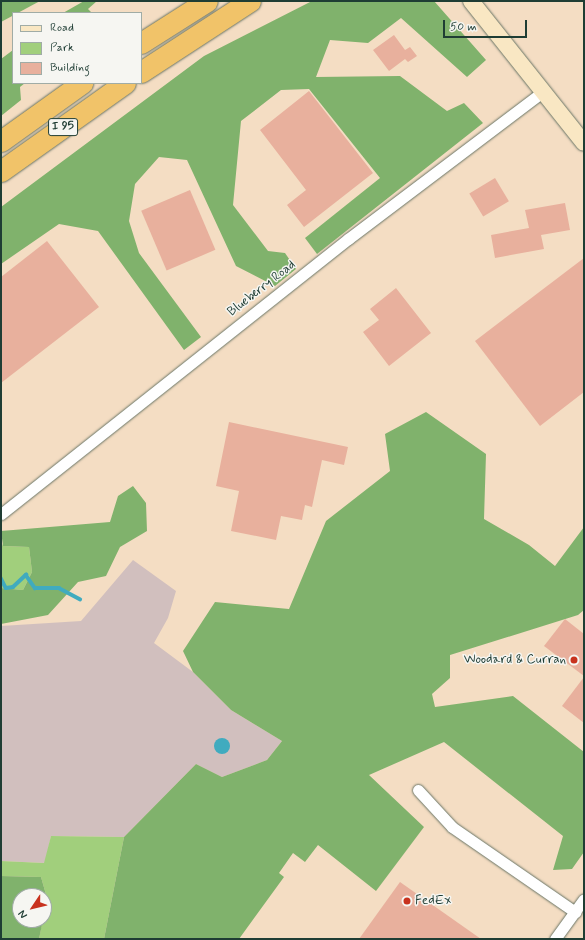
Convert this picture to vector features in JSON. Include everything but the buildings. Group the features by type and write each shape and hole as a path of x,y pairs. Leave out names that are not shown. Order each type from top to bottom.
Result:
{"highway":[{"path":"142,42 208,1"},
{"path":"142,71 250,1"},
{"name":"I 95","path":"1,141 81,84"},
{"name":"I 95","path":"1,171 124,84"}],"main road":[{"path":"471,1 584,143"}],"street":[{"name":"Blueberry Road","path":"1,514 348,239 544,91"},
{"path":"418,790 452,827 575,912"},
{"path":"555,939 584,899"}],"shaded area":[{"path":"133,560 176,591 168,618 154,643 193,672 231,710 282,741 267,760 222,777 196,764 124,837 51,836 45,863 1,861 1,626 81,621"}],"green space":[{"path":"1,1 40,1 20,12 12,12 12,16 1,22"},
{"path":"84,1 97,1 88,9 91,12 65,12"},
{"path":"312,1 434,1 486,60 467,77 401,18 368,43 330,40 316,77 400,76 447,111 464,103 483,123 317,254 305,238 380,178 309,89 281,90 241,121 233,205 268,251 285,253 296,269 275,286 236,266 187,160 159,157 135,184 129,221 139,253 201,337 184,350 98,231 59,224 1,264 1,207 204,56"},
{"path":"12,51 12,84 24,84 20,87 21,100 1,116 1,59"},
{"path":"426,412 486,454 484,519 529,545 555,566 584,527 584,610 578,615 450,655 450,678 432,694 435,707 513,696 584,752 584,852 572,869 553,870 563,836 444,742 369,775 424,827 376,891 318,845 305,862 293,853 279,873 284,877 239,939 104,939 124,837 196,764 222,777 267,760 282,741 231,710 193,672 183,651 215,602 289,609 326,521 390,471 385,434"},
{"path":"133,486 146,503 147,531 120,547 106,576 78,582 48,615 1,624 1,588 23,590 32,572 29,547 3,546 1,531 110,522 118,496"},
{"path":"1,541 3,546 29,547 32,572 23,590 1,588"},
{"path":"51,836 124,837 104,939 39,939 41,928 52,928 52,888 44,888 41,877 1,876 1,861 44,863"},
{"path":"1,876 41,877 44,888 12,888 12,928 41,928 39,939 1,939"}],"water":[{"path":"222,738 228,740 230,746 228,752 222,754 216,752 214,746 216,740"}],"waterway":[{"path":"1,578 6,588 13,587 26,575 35,588 59,588 80,599"}],"place":[{"name":"Woodard & Curran","path":"574,660"},
{"name":"FedEx","path":"407,901"}]}
